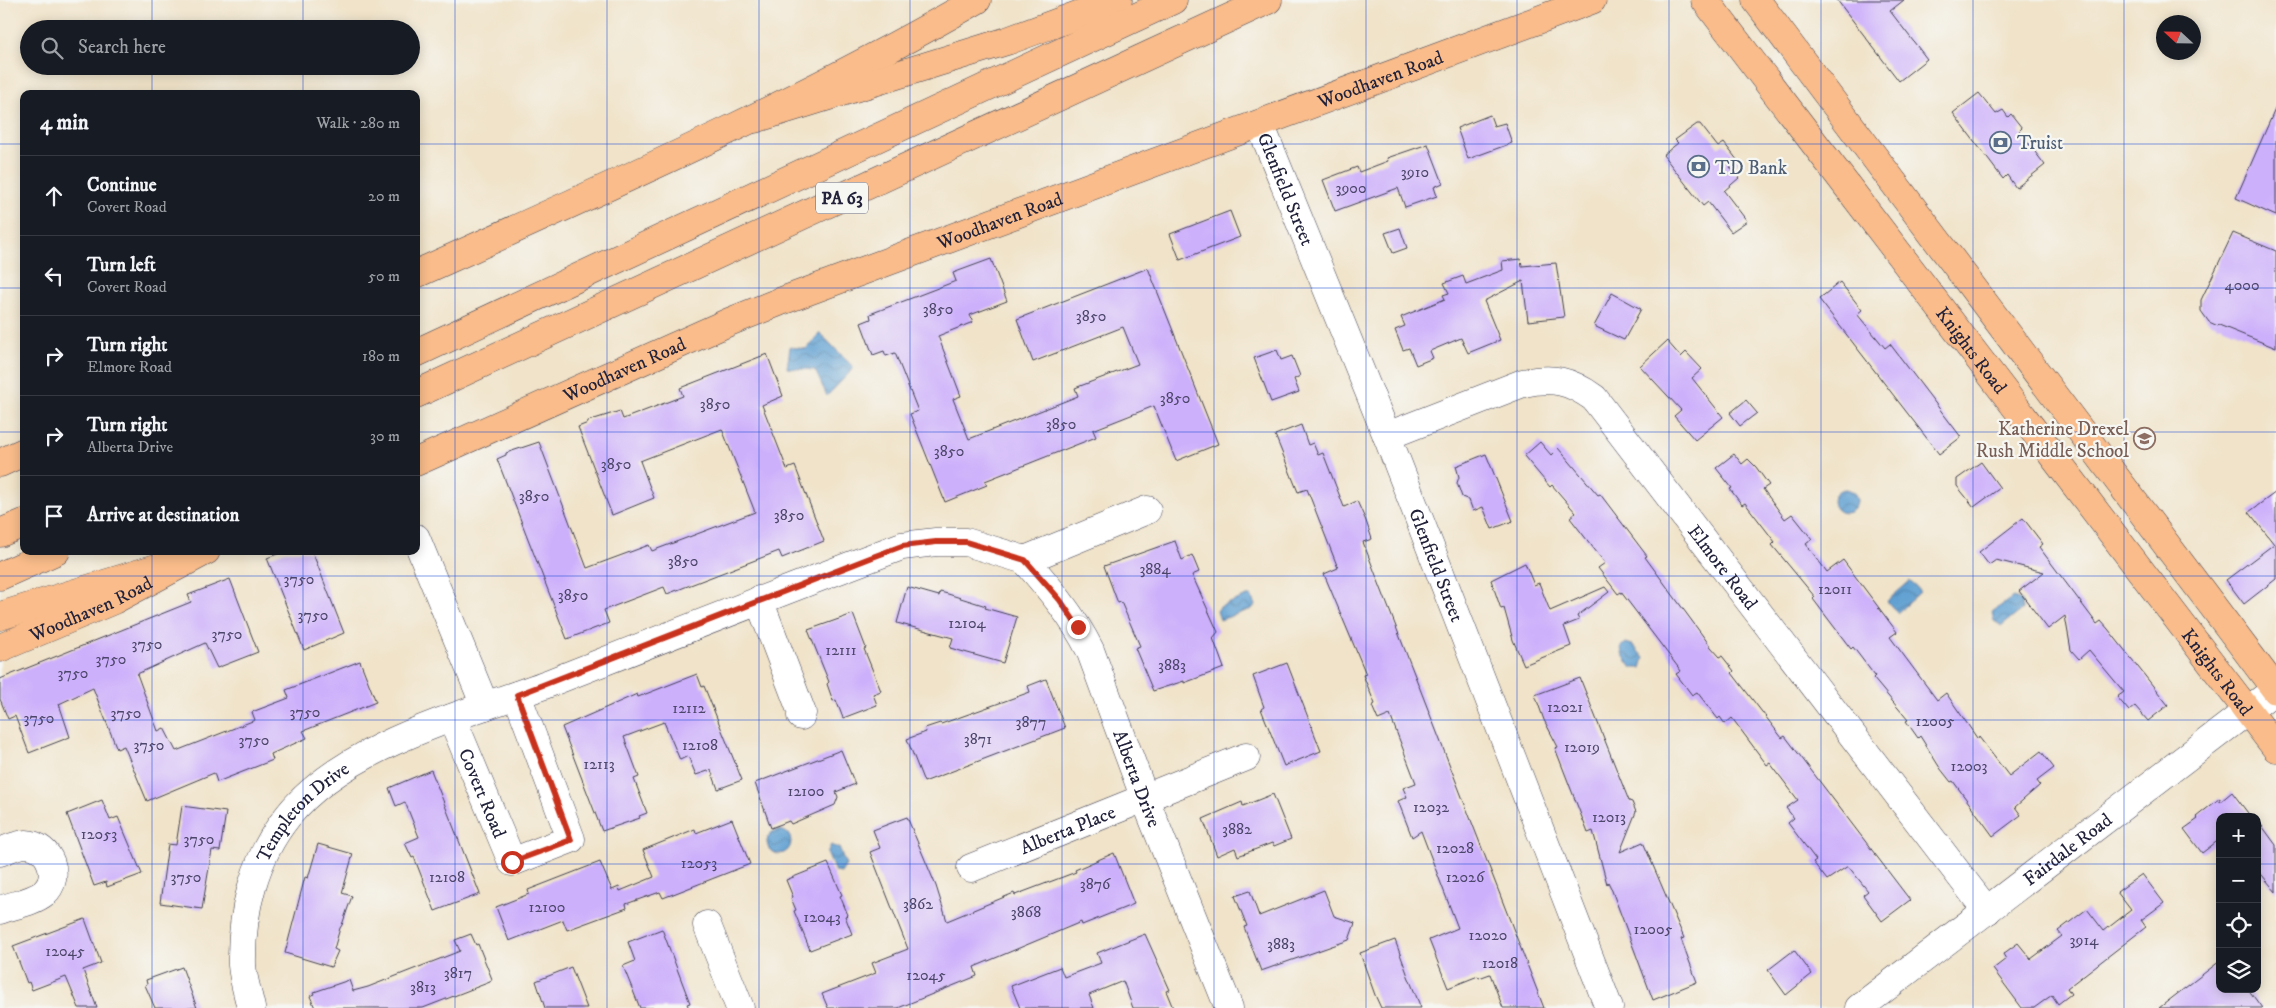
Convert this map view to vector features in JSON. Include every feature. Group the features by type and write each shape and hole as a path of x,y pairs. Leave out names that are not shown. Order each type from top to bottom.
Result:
{"main road":[{"path":"420,272 755,119 920,33 977,0"},
{"path":"755,119 1008,41 1118,0"},
{"name":"PA 63","path":"420,351 1173,0"},
{"name":"PA 63","path":"420,392 1268,0"},
{"name":"Woodhaven Road","path":"420,460 770,305 1592,0"},
{"name":"Knights Road","path":"1705,0 2276,748"},
{"name":"Knights Road","path":"1756,0 2276,690"},
{"path":"1808,134 1839,110"},
{"path":"2046,447 2074,422"},
{"path":"0,463 20,454"},
{"path":"0,533 20,525"},
{"path":"0,576 47,555"},
{"path":"0,616 196,555"},
{"name":"Woodhaven Road","path":"0,648 114,600 197,555"}],"street":[{"name":"Glenfield Street","path":"1260,124 1387,436 1609,1008"},
{"name":"Elmore Road","path":"1387,436 1523,384 1544,379 1578,386 1594,398 1987,911"},
{"path":"420,548 485,706 902,546 936,542 966,542 1025,560 1147,510"},
{"name":"Alberta Drive","path":"1025,560 1060,600 1078,627 1090,650 1145,798 1229,1008"},
{"path":"759,600 802,713 801,716"},
{"name":"Fairdale Road","path":"1859,1008 2247,710 2276,690"},
{"name":"Covert Road","path":"452,718 512,862 571,840 517,695"},
{"name":"Templeton Drive","path":"252,1008 242,967 245,916 260,859 288,816 322,782 359,758 485,706"},
{"name":"Alberta Place","path":"971,868 1246,757"},
{"path":"0,852 18,845 35,846 48,856 53,872 52,880 44,893 0,910"},
{"path":"707,925 740,1008"}],"water":[{"path":"820,333 854,368 827,396 815,370 787,368 790,347 806,349"},
{"path":"1845,489 1854,492 1857,501 1854,510 1845,513 1836,510 1833,501 1836,492"},
{"path":"1910,581 1920,592 1897,613 1887,601"},
{"path":"1251,596 1255,605 1252,609 1220,620 1217,611 1220,607"},
{"path":"2013,597 2021,601 2022,610 2002,626 1994,621 1992,612"},
{"path":"1626,643 1633,645 1644,658 1641,668 1632,668 1622,654 1621,647"},
{"path":"779,830 788,833 791,842 788,851 779,854 770,851 767,842 770,833"},
{"path":"831,845 839,848 846,865 841,873 835,872 827,853"}],"building":[{"path":"1837,0 1904,0 1890,11 1927,59 1899,81"},
{"name":"Truist","path":"1979,93 1996,114 2003,110 2008,117 2011,114 2022,128 2019,131 2045,165 2016,188 2007,175 2003,179 1953,113"},
{"path":"2276,107 2276,216 2236,198"},
{"path":"1490,115 1494,126 1505,123 1512,143 1468,159 1457,128"},
{"path":"1697,124 1700,124 1718,147 1724,143 1738,161 1730,167 1739,178 1724,191 1747,221 1731,232 1708,202 1703,206 1663,155 1678,143 1675,140"},
{"path":"1428,144 1443,183 1434,187 1437,196 1405,207 1398,188 1335,211 1323,180 1357,167 1359,172 1388,161 1387,158"},
{"path":"1230,211 1240,237 1180,260 1170,234"},
{"path":"1400,228 1407,248 1393,253 1385,233"},
{"path":"2233,233 2276,251 2276,348 2209,322 2201,311 2201,300"},
{"path":"991,259 1007,301 970,315 973,322 938,336 961,396 953,399 969,439 1078,396 1075,388 1138,364 1123,327 1033,362 1017,319 1148,268 1218,444 1176,461 1154,406 1093,430 1096,437 985,481 987,485 945,502 910,414 918,411 895,353 886,356 884,351 873,355 861,323 871,319 870,314 956,281 953,273"},
{"path":"1521,259 1522,266 1556,263 1564,317 1528,321 1523,281 1484,301 1500,340 1468,353 1461,338 1430,351 1433,358 1416,365 1409,348 1403,350 1395,330 1405,326 1401,317 1445,299 1443,295 1449,293 1444,283 1463,276 1466,284 1503,270 1502,261"},
{"path":"1840,282 1862,310 1857,314 1885,348 1890,344 1961,437 1939,454 1819,299"},
{"path":"1612,293 1641,309 1624,340 1594,326"},
{"path":"1667,341 1681,357 1686,352 1702,369 1692,378 1723,417 1695,440 1674,416 1681,410 1640,366"},
{"path":"1277,350 1281,360 1292,356 1300,376 1294,379 1299,392 1271,402 1254,358"},
{"path":"767,354 783,396 762,405 787,469 795,466 824,541 782,558 779,551 667,594 664,587 604,610 609,623 567,639 497,459 506,455 506,453 539,442 587,568 649,545 652,551 755,512 722,429 640,461 654,498 612,515 578,427 588,423 588,421 620,411 623,419 683,396 680,388"},
{"path":"1746,400 1757,413 1740,426 1730,413"},
{"path":"1301,425 1308,445 1313,443 1318,455 1323,453 1344,507 1357,501 1366,521 1372,539 1363,542 1544,1008 1503,1008 1490,974 1479,978 1478,976 1448,988 1429,940 1458,928 1421,831 1412,837 1398,801 1407,797 1403,788 1416,783 1390,715 1378,720 1372,706 1375,704 1363,675 1366,674 1324,574 1338,568 1307,489 1298,492 1275,435"},
{"path":"1540,442 1551,455 1558,448 1598,495 1600,494 1647,556 1645,557 1711,647 1720,657 1722,656 1734,671 1732,673 1782,738 1785,736 1910,900 1882,921 1863,895 1868,891 1848,866 1827,880 1813,862 1816,860 1788,823 1794,818 1786,808 1798,800 1770,763 1767,765 1732,718 1725,724 1720,717 1718,719 1697,692 1692,695 1676,674 1681,671 1621,592 1618,594 1598,568 1605,563 1570,518 1576,513 1552,485 1550,487 1524,456"},
{"path":"1486,454 1513,521 1492,529 1483,507 1473,511 1469,500 1462,497 1457,483 1459,477 1456,466"},
{"path":"1734,454 1742,464 1748,459 1756,467 1769,485 1763,489 1785,519 1792,514 1812,539 1806,544 1827,572 1843,560 1897,632 1890,637 1937,700 1946,693 1977,738 1979,737 2009,776 2041,751 2054,768 2037,781 2040,785 2015,807 2021,815 1993,836 1953,781 1951,782 1940,768 1920,736 1918,738 1906,721 1908,720 1873,678 1875,676 1853,647 1851,649 1813,599 1815,597 1772,545 1775,542 1745,503 1742,505 1730,489 1732,488 1716,468"},
{"path":"1981,462 2000,488 1974,507 1957,486 1957,479"},
{"path":"2276,492 2276,579 2244,604 2226,580 2274,544 2249,512"},
{"path":"2023,518 2043,544 2039,547 2097,624 2101,621 2168,705 2148,721 2135,706 2129,711 2117,697 2124,692 2089,650 2079,659 2071,650 2065,616 2048,629 2019,591 2044,572 1996,560 1989,565 1979,552"},
{"path":"1175,541 1182,560 1192,555 1199,572 1192,575 1218,632 1213,638 1224,668 1184,683 1184,681 1153,691 1135,648 1140,646 1121,602 1118,603 1104,566"},
{"path":"275,555 314,555 344,633 304,650 267,558"},
{"path":"1525,563 1534,585 1539,583 1550,611 1605,587 1609,592 1577,616 1579,620 1564,626 1571,646 1524,665 1513,640 1504,608 1501,609 1491,580"},
{"path":"230,579 258,652 217,668 205,643 137,674 158,731 164,728 176,751 255,720 252,712 289,698 286,690 360,661 376,702 303,731 307,738 271,754 273,760 217,782 214,773 147,801 124,746 117,749 93,688 59,704 70,737 29,753 15,716 8,719 0,699 0,679 191,602 188,595"},
{"path":"907,587 939,596 940,592 948,594 986,606 985,608 1017,617 1003,663 950,648 953,638 897,623"},
{"path":"853,614 866,648 864,649 881,691 873,694 877,705 843,718 836,700 833,701 827,684 829,682 808,630"},
{"path":"1287,663 1321,751 1284,766 1261,709 1264,707 1253,676"},
{"path":"697,674 702,687 704,686 742,780 718,789 711,770 696,775 688,756 680,760 664,722 624,737 639,777 634,779 647,813 639,816 640,818 602,831 562,727 637,694 638,697"},
{"path":"1580,678 1629,801 1632,802 1636,812 1620,852 1643,842 1684,938 1681,939 1697,982 1653,1000 1611,888 1608,882 1607,884 1593,831 1588,833 1555,748 1558,747 1544,720 1535,695"},
{"path":"1046,679 1065,728 924,782 907,739 926,732 925,728 1030,692 1028,686"},
{"path":"841,750 855,784 836,792 838,797 835,805 791,824 789,821 771,828 755,783"},
{"path":"431,770 480,894 435,911 414,857 412,858 405,843 419,837 405,802 396,806 389,788"},
{"path":"2232,792 2248,813 2216,813 2216,842 2202,853 2184,829 2198,819 2196,817 2220,798 2220,802"},
{"path":"1273,794 1291,839 1274,846 1272,843 1238,856 1235,848 1217,856 1203,819 1242,802 1243,806"},
{"path":"102,800 110,820 118,817 142,874 107,887 106,882 94,886 67,814"},
{"path":"182,806 226,812 220,851 212,850 202,909 160,903 168,844 176,845"},
{"path":"907,817 936,886 947,921 1014,893 1015,895 1076,872 1075,870 1114,853 1134,904 1082,925 1081,922 974,967 977,976 898,1008 828,1008 822,994 876,973 872,963 908,949 870,852 880,848 873,830"},
{"path":"732,819 750,864 663,898 660,892 626,904 627,908 567,930 563,920 509,941 496,907 529,894 528,890 600,862 612,890 619,887 620,891 654,877 643,850 695,829 696,833"},
{"path":"2261,824 2276,845 2276,892 2261,874"},
{"path":"318,844 353,854 342,893 352,896 340,928 334,949 338,951 331,967 285,953 305,877 308,878"},
{"path":"828,863 842,895 840,896 848,915 845,916 852,934 810,950 794,911 796,910 791,898 793,897 786,880"},
{"path":"2142,874 2164,903 2141,920 2146,927 2067,988 2071,994 2058,1004 2052,995 2034,1008 2022,1008 1993,969 2006,959 2003,954 2018,943 2031,959 2062,936 2058,931 2087,909 2104,931 2131,910 2117,892"},
{"path":"1324,890 1334,916 1355,923 1349,940 1261,971 1244,927 1247,926 1235,896 1250,891 1259,916"},
{"path":"85,919 101,963 83,970 97,1008 79,1008 66,977 32,990 29,982 27,983 13,946"},
{"path":"662,929 690,1003 687,1004 689,1008 640,1008 623,966 635,961 628,942"},
{"path":"471,934 476,945 478,944 492,979 490,982 423,1008 315,1008 310,996 315,994 314,992 349,980 353,991 368,987 460,951 455,940"},
{"path":"1145,934 1170,990 1166,991 1173,1008 1133,1008 1123,981 1089,995 1094,1008 1020,1008 1011,986 1060,967 1064,977 1101,963 1097,953"},
{"path":"1395,940 1421,1008 1381,1008 1375,995 1360,953"},
{"path":"1794,950 1812,974 1786,995 1768,970"},
{"path":"2216,964 2216,993 2251,993 2262,1008 2159,1008"},
{"path":"182,967 197,1008 155,1008 145,985 147,984 146,980"},
{"path":"571,967 587,1008 545,1008 536,981"}],"place":[{"name":"Truist","path":"2001,142"},
{"name":"TD Bank","path":"1699,167"},
{"name":"Katherine Drexel Rush Middle School","path":"2145,439"}],"route":[{"path":"512,862 571,840 517,695 902,546 936,542 966,542 1025,560 1060,600 1078,627"}]}
